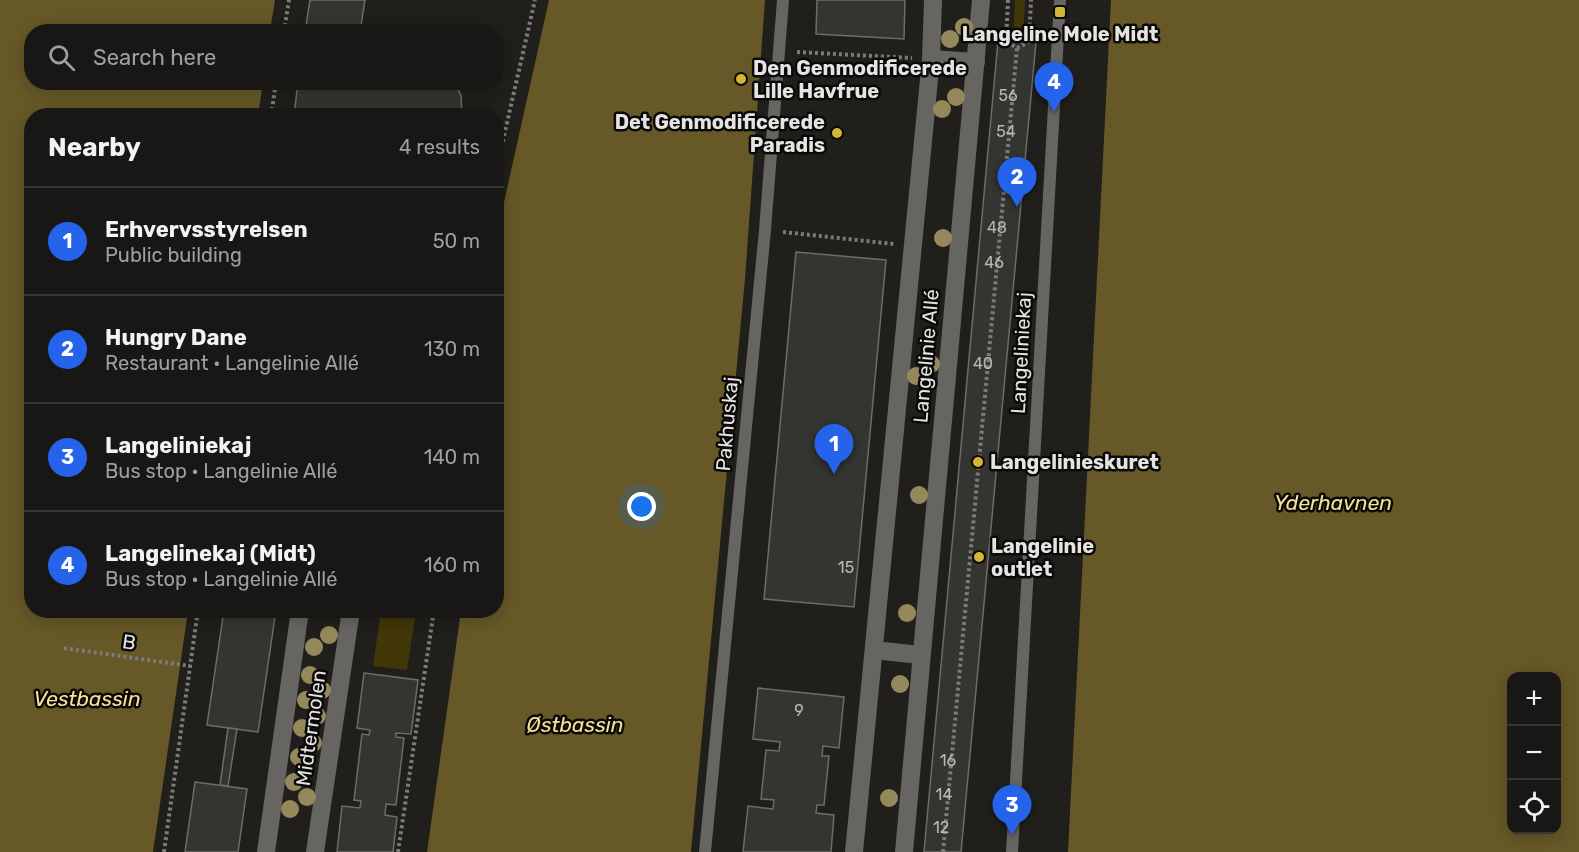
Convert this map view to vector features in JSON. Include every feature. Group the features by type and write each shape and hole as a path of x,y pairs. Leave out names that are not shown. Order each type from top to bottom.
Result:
{"street":[{"name":"Langelinie Allé","path":"854,852 931,59 933,0"},
{"name":"Langelinie Allé","path":"904,852 981,0"},
{"path":"931,59 976,62"},
{"name":"Midtermolen","path":"266,852 299,618"},
{"name":"Midtermolen","path":"315,852 350,618"},
{"path":"874,650 920,655"}],"lane":[{"name":"Pakhuskaj","path":"705,852 765,230 783,0"},
{"name":"Langeliniekaj","path":"1012,852 1060,0"}],"path":[{"path":"285,24 289,0"},
{"path":"504,136 535,0"},
{"path":"1008,0 1006,41 1017,48"},
{"path":"1017,48 1029,42 1031,0"},
{"path":"943,852 1017,48"},
{"path":"780,51 931,59"},
{"path":"272,108 275,90"},
{"path":"765,230 913,246"},
{"path":"164,852 197,618"},
{"path":"398,852 433,618"},
{"name":"B","path":"64,648 190,666"}],"shaded area":[{"path":"1015,0 1025,0 1023,41 1013,41"},
{"path":"380,618 415,618 407,670 373,666"}],"water":[{"name":"Vestbassin","path":"0,0 275,0 271,24 24,24 24,90 262,90 259,108 24,108 24,618 187,618 153,852 0,852"},
{"name":"Østbassin","path":"549,0 765,0 745,279 691,852 427,852 460,618 504,618 504,202"},
{"name":"Yderhavnen","path":"1111,0 1579,0 1579,852 1068,852"}],"building":[{"path":"310,0 365,0 361,24 306,24"},
{"path":"817,0 905,0 904,39 816,34"},
{"name":"Langelinieskuret","path":"998,41 1036,42 961,852 924,852"},
{"path":"297,90 458,90 462,108 295,108"},
{"path":"796,252 886,260 854,607 764,599"},
{"path":"223,618 275,618 258,732 207,725"},
{"path":"364,673 418,680 411,734 396,733 396,737 404,738 396,805 386,804 385,815 397,817 393,852 337,852 342,806 360,808 361,801 354,800 362,734 369,735 370,730 357,728"},
{"path":"758,688 844,697 839,748 823,746 822,756 829,756 824,805 817,805 816,813 834,815 831,852 743,852 748,806 773,809 774,800 761,799 766,750 779,751 780,742 753,739"},
{"path":"228,728 237,729 228,786 220,785"},
{"path":"195,782 247,789 238,852 185,852"}],"place":[{"name":"Langeline Mole Midt","path":"1060,12"},
{"name":"Den Genmodificerede Lille Havfrue","path":"741,79"},
{"name":"Langelinekaj (Midt)","path":"1054,112"},
{"name":"Det Genmodificerede Paradis","path":"837,133"},
{"name":"Hungry Dane","path":"1017,207"},
{"name":"Langelinieskuret","path":"978,462"},
{"name":"Erhvervsstyrelsen","path":"834,474"},
{"name":"Langelinie outlet","path":"979,557"},
{"name":"Langeliniekaj","path":"1012,835"}]}
